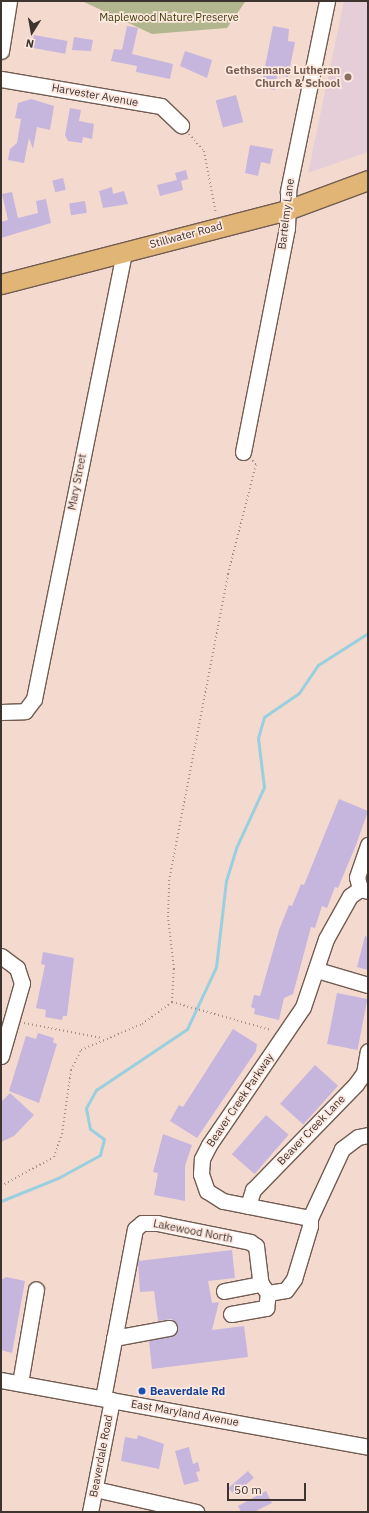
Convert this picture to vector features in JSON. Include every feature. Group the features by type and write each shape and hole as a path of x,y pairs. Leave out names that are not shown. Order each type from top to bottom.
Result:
{"main road":[{"name":"Stillwater Road","path":"1,284 287,210 368,180"}],"street":[{"path":"1,51 9,1"},
{"name":"Bartelmy Lane","path":"243,452 327,1"},
{"name":"Harvester Avenue","path":"1,79 161,106 181,125"},
{"name":"Mary Street","path":"1,712 25,711 34,699 124,252"},
{"name":"Beaver Creek Parkway","path":"310,1218 223,1202 207,1191 201,1174 202,1159 303,1007 317,970 326,939 350,896 364,890 358,877 368,846"},
{"path":"1,956 12,962 22,976 22,990 1,1056"},
{"path":"317,970 368,985"},
{"name":"Beaver Creek Lane","path":"248,1206 253,1190 356,1084 364,1073 368,1051"},
{"path":"224,1292 265,1288 286,1290 294,1279 310,1226 310,1218 342,1149 358,1137 368,1135"},
{"name":"Lakewood North","path":"107,1399 114,1338 131,1236 142,1223 250,1242 256,1246 265,1288"},
{"path":"232,1314 266,1308 265,1288"},
{"path":"20,1383 36,1289"},
{"path":"114,1338 169,1328"},
{"name":"East Maryland Avenue","path":"1,1380 368,1447"},
{"name":"Beaverdale Road","path":"90,1512 95,1489 107,1399"},
{"path":"95,1489 196,1512"}],"path":[{"path":"181,125 204,151 216,214"},
{"path":"172,1002 174,969 168,917 169,881 228,574 256,464 243,452"},
{"path":"172,1002 264,1027 283,1036"},
{"path":"1,1186 54,1157 62,1134 71,1070 81,1050 103,1039 142,1024 172,1002"},
{"path":"12,1022 103,1039"}],"shaded area":[{"name":"Gethsemane Lutheran Church & School","path":"344,1 368,1 368,152 308,173"}],"green space":[{"name":"Maplewood Nature Preserve","path":"82,1 245,2 227,28 152,34"}],"building":[{"path":"127,26 138,28 132,54 173,64 170,79 136,72 137,66 111,61 114,49 122,50"},
{"path":"273,26 289,29 288,41 295,42 288,77 277,75 275,90 261,87"},
{"path":"34,35 67,41 65,54 32,48"},
{"path":"74,37 93,40 91,51 72,50"},
{"path":"185,51 212,60 207,78 180,66"},
{"path":"236,95 243,122 223,127 216,100"},
{"path":"31,99 54,106 50,130 37,127 33,149 29,138 24,163 8,160 10,149 17,143 21,119 15,118 18,103"},
{"path":"70,108 81,110 79,121 94,124 92,139 83,137 82,143 68,141 65,135"},
{"path":"250,145 273,149 270,164 261,162 258,176 245,173"},
{"path":"186,170 188,179 181,181 183,190 160,196 157,185 177,180 175,173"},
{"path":"63,178 66,190 55,192 52,181"},
{"path":"112,187 113,194 124,191 128,204 103,208 99,191"},
{"path":"12,192 18,218 38,213 36,201 46,199 51,223 1,238 1,222 8,220 2,194"},
{"path":"85,201 87,213 71,215 69,204"},
{"path":"339,799 368,811 356,845 338,888 335,887 327,908 322,906 315,928 311,927 293,994 284,998 279,1020 254,1014 255,1009 251,1007 254,995 260,996 279,930 289,905 292,906 301,884 304,885"},
{"path":"365,936 368,937 368,970 357,967"},
{"path":"43,952 74,958 67,1016 63,1016 62,1020 45,1017 46,1010 36,1008 45,965 41,964"},
{"path":"337,993 367,999 358,1050 327,1044"},
{"path":"233,1029 257,1044 256,1051 197,1138 170,1121 179,1105 183,1107"},
{"path":"38,1033 54,1038 53,1042 57,1044 39,1103 9,1091 26,1036 36,1039"},
{"path":"315,1065 338,1086 303,1124 280,1104"},
{"path":"10,1093 34,1115 14,1136 1,1142 1,1102"},
{"path":"266,1115 289,1135 255,1174 232,1154"},
{"path":"163,1134 192,1145 185,1166 185,1201 154,1195 158,1173 153,1172"},
{"path":"232,1250 235,1278 208,1281 212,1303 219,1302 212,1330 244,1326 248,1357 152,1369 149,1341 174,1335 178,1327 172,1319 158,1321 154,1291 140,1292 138,1261"},
{"path":"6,1277 25,1281 12,1353 1,1350 1,1280"},
{"path":"138,1435 164,1444 159,1469 121,1461 125,1437 137,1439"},
{"path":"189,1447 193,1464 198,1462 200,1471 196,1472 199,1481 184,1485 175,1451"},
{"path":"248,1471 254,1478 234,1495 228,1488"},
{"path":"266,1491 272,1503 254,1512 241,1512 238,1506"}],"waterway":[{"path":"1,1201 58,1178 100,1155 104,1139 90,1129 86,1108 96,1090 187,1029 216,967 226,881 236,848 264,787 258,738 264,717 299,693 318,665 368,633"}],"place":[{"name":"Gethsemane Lutheran Church & School","path":"348,77"},
{"name":"Beaverdale Rd","path":"142,1391"}]}
